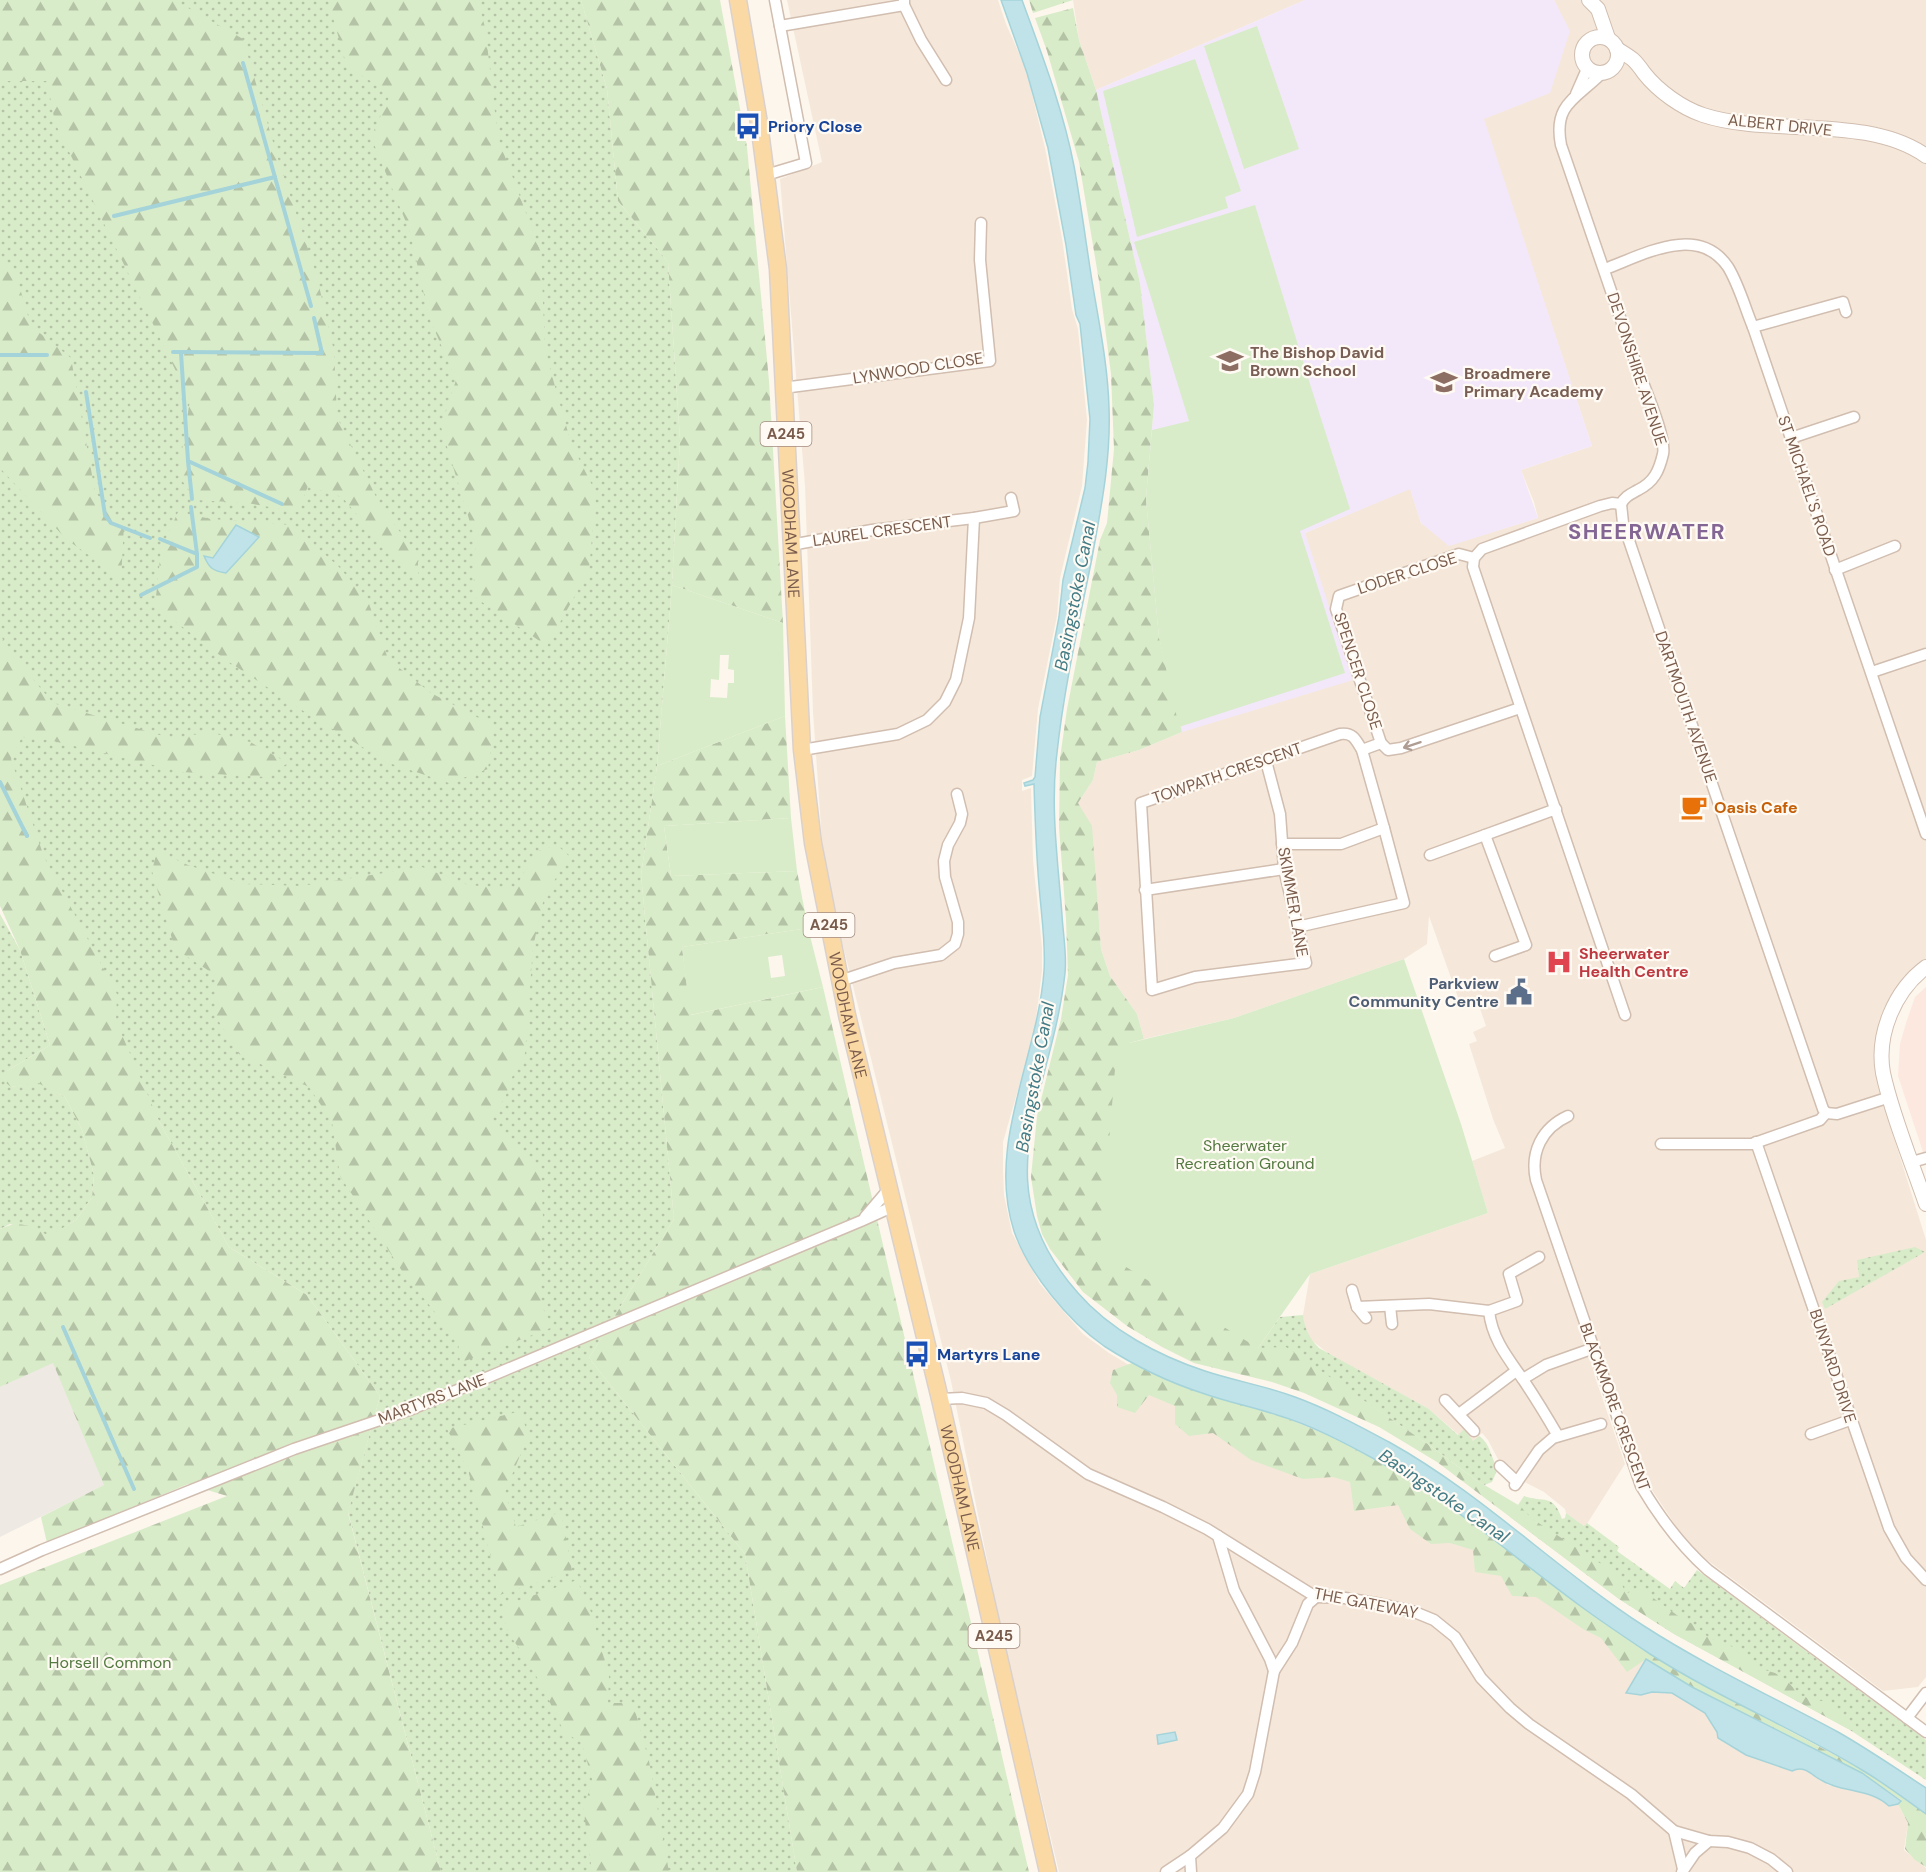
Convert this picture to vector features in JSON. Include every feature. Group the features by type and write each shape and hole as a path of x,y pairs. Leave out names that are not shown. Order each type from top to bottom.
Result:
{"main road":[{"name":"WOODHAM LANE","path":"738,0 766,174 778,269 802,750 813,843 840,981 892,1207 940,1400 1048,1872"}],"street":[{"path":"766,174 806,163 775,0"},
{"path":"1589,0 1595,24 1607,41 1618,57 1615,66 1609,71 1601,74 1587,69 1581,56 1585,44 1607,41"},
{"path":"780,26 904,2 921,40 946,80"},
{"name":"ALBERT DRIVE","path":"1607,41 1638,62 1644,73 1671,97 1692,111 1705,116 1743,122 1871,134 1904,143 1926,156"},
{"name":"ALBERT DRIVE","path":"1615,66 1644,73"},
{"name":"DEVONSHIRE AVENUE","path":"1576,94 1587,69"},
{"name":"DEVONSHIRE AVENUE","path":"1474,558 1482,549 1600,506 1612,503 1621,504 1627,496 1653,480 1660,468 1664,450 1659,429 1561,146 1558,130 1560,115 1566,105 1601,74"},
{"name":"LYNWOOD CLOSE","path":"783,388 990,361 980,260 981,223"},
{"name":"ST MICHAEL'S ROAD","path":"1605,269 1677,244 1691,244 1704,248 1721,259 1730,271 1753,327 1926,834"},
{"path":"1753,327 1843,302 1846,312"},
{"path":"1791,438 1854,417"},
{"name":"LAUREL CRESCENT","path":"790,545 872,530 1014,511 1011,498"},
{"name":"DARTMOUTH AVENUE","path":"1621,504 1623,523 1826,1113"},
{"name":"LAUREL CRESCENT","path":"802,750 898,734 927,720 945,702 956,680 969,618 974,518"},
{"path":"1835,570 1895,546"},
{"name":"LODER CLOSE","path":"1339,596 1459,554 1474,558"},
{"path":"1474,558 1473,567 1625,1015"},
{"name":"SPENCER CLOSE","path":"1339,596 1336,609 1381,743 1388,750 1436,737 1520,708"},
{"path":"1872,672 1926,654"},
{"name":"TOWPATH CRESCENT","path":"1152,990 1141,803 1347,733 1354,737 1362,750"},
{"path":"1297,927 1404,903 1362,750 1381,743"},
{"name":"SKIMMER LANE","path":"1152,990 1195,977 1306,963 1284,869 1280,814 1266,760"},
{"path":"840,981 894,963 941,956 955,944 958,922 945,877 944,861 948,845 960,824 962,814 957,794"},
{"path":"1430,855 1556,809"},
{"path":"1282,844 1341,844 1384,828"},
{"path":"1485,835 1526,945 1495,957"},
{"path":"1145,890 1284,869"},
{"path":"1926,967 1900,994 1889,1018 1882,1059 1890,1097 1912,1162 1922,1176 1926,1204"},
{"path":"1661,1144 1754,1143 1820,1120 1826,1113 1837,1114 1890,1097"},
{"name":"BLACKMORE CRESCENT","path":"1568,1116 1556,1121 1544,1134 1537,1148 1534,1169 1536,1180 1641,1485 1665,1526 1708,1570 1926,1732"},
{"name":"BUNYARD DRIVE","path":"1754,1143 1893,1539 1926,1580"},
{"path":"1912,1162 1926,1158"},
{"name":"MARTYRS LANE","path":"861,1221 888,1190"},
{"name":"MARTYRS LANE","path":"0,1569 294,1449 412,1409 892,1207"},
{"path":"1357,1307 1429,1304 1488,1311 1517,1301 1509,1274 1539,1257"},
{"path":"1352,1290 1357,1307 1366,1318"},
{"path":"1390,1306 1392,1324"},
{"path":"1488,1311 1496,1340 1558,1436"},
{"path":"1459,1414 1520,1375 1594,1348"},
{"name":"THE GATEWAY","path":"940,1400 962,1398 986,1403 1089,1474 1163,1507 1218,1536 1316,1597 1345,1598 1381,1604 1412,1611 1437,1622 1455,1637 1481,1678 1528,1724 1631,1794 1674,1831 1709,1841 1736,1843 1757,1850 1786,1872"},
{"path":"1445,1400 1474,1431"},
{"path":"1811,1434 1850,1420"},
{"path":"1500,1466 1516,1483 1539,1450 1558,1436 1601,1424"},
{"path":"1218,1536 1234,1590 1274,1671"},
{"path":"1166,1872 1190,1856 1223,1828 1248,1794 1255,1772 1274,1671 1288,1649 1308,1604 1316,1597"},
{"path":"1907,1718 1926,1693"},
{"path":"1674,1831 1682,1870"},
{"path":"1682,1870 1695,1853 1709,1841"},
{"path":"1190,1856 1191,1872"}],"shaded area":[{"path":"787,0 998,0 1026,69 1045,148 1062,238 1072,309 1078,329 1087,420 1082,486 1060,578 1057,616 1038,709 1032,776 1022,780 1022,791 1031,788 1033,860 1042,947 1042,971 1034,1034 1003,1142 1003,1171 1004,1195 1012,1233 1040,1284 1083,1334 1109,1353 1134,1368 1200,1396 1281,1417 1648,1656 1641,1695 1652,1692 1672,1693 1705,1713 1723,1742 1746,1755 1791,1771 1797,1768 1809,1770 1828,1785 1864,1793 1882,1800 1889,1806 1898,1804 1908,1823 1904,1850 1926,1868 1926,1872 1059,1872 1000,1624 951,1381 824,869 813,712 805,486 780,179 822,162"},
{"path":"1073,0 1305,0 1096,90 1079,40"},
{"name":"The Bishop David Brown School","path":"1305,0 1554,0 1570,31 1550,93 1484,119 1592,446 1521,470 1538,518 1449,546 1421,523 1410,489 1305,533 1353,680 1182,732 1159,637 1146,499 1154,405 1140,283 1096,90"},
{"path":"1554,0 1926,0 1926,962 1904,976 1883,1016 1874,1050 1885,1109 1926,1240 1926,1677 1918,1687 1883,1691 1696,1550 1676,1526 1652,1490 1604,1362 1594,1374 1625,1464 1585,1527 1544,1492 1513,1476 1502,1467 1482,1433 1473,1441 1459,1435 1429,1409 1329,1354 1310,1339 1303,1315 1310,1274 1488,1213 1472,1161 1505,1148 1493,1119 1469,1044 1477,1041 1473,1032 1486,1026 1477,1000 1461,1006 1429,916 1427,944 1404,959 1234,1018 1144,1039 1137,1014 1110,976 1101,949 1096,886 1078,803 1093,780 1097,762 1139,750 1182,732 1305,533 1410,488 1421,523 1450,545 1538,518 1521,470 1592,446 1483,119 1560,13"},
{"path":"1926,987 1926,1161 1898,1076 1900,1044 1906,1023 1915,997"},
{"path":"53,1362 105,1485 0,1537 0,1387"}],"green space":[{"path":"0,0 581,0 607,89 618,201 668,262 680,439 672,585 657,766 641,875 674,1219 589,1358 745,1554 797,1872 441,1872 348,1512 380,1396 307,1295 229,1247 159,1121 0,821"},
{"path":"0,0 174,0 243,39 278,159 316,273 334,351 337,417 380,505 418,556 418,582 392,556 342,497 308,486 298,512 247,503 196,500 178,475 190,400 55,123 47,81 5,81 0,75"},
{"path":"328,0 477,0 485,27 498,138 541,253 545,351 571,443 596,493 589,570 547,646 473,596 476,542 441,427 456,380 429,317 410,232 371,137 391,93 347,67"},
{"path":"581,0 720,0 747,147 769,381 783,623 672,585 680,439 668,262 618,201 607,89"},
{"path":"1029,0 1073,0 1033,13"},
{"path":"1073,8 1079,40 1096,90 1140,283 1154,405 1146,499 1159,637 1182,732 1139,750 1097,762 1093,780 1078,803 1092,826 1101,949 1110,976 1137,1014 1144,1039 1129,1043 1258,1348 1286,1347 1432,1447 1476,1480 1520,1506 1531,1518 1618,1575 1626,1594 1638,1587 1681,1618 1695,1625 1709,1638 1733,1647 1755,1667 1775,1673 1787,1681 1800,1695 1823,1701 1856,1725 1854,1730 1850,1730 1674,1634 1619,1599 1437,1462 1379,1427 1304,1393 1272,1382 1194,1363 1127,1326 1083,1292 1050,1249 1042,1234 1031,1177 1037,1116 1061,1019 1068,975 1059,827 1060,758 1067,709 1100,540 1107,523 1114,449 1111,374 1099,281 1079,162 1047,51 1035,18"},
{"path":"1257,26 1299,149 1244,169 1204,46"},
{"path":"1195,59 1241,191 1225,197 1228,208 1137,237 1103,91"},
{"path":"1255,205 1350,509 1300,531 1345,673 1179,727 1159,637 1146,499 1152,430 1189,421 1134,242"},
{"path":"0,258 14,268 31,326 71,358 95,492 124,525 121,578 66,539 0,468"},
{"path":"178,512 211,519 292,525 339,567 368,601 388,659 431,693 494,726 488,769 449,783 389,763 314,718 226,660 155,606 161,550"},
{"path":"672,585 783,623 785,716 657,766","holes":["720,655 729,655 728,669 734,670 734,683 728,683 727,698 710,697 711,679 719,680"]},
{"name":"Horsell Common","path":"0,635 17,660 53,703 173,739 208,732 250,742 288,763 266,777 182,772 49,740 22,737 11,759 44,857 117,994 116,1021 159,1121 229,1247 307,1295 380,1396 348,1513 441,1872 0,1872 0,1585 227,1496 188,1484 47,1543 41,1517 104,1485 53,1363 0,1387 0,1229 19,1224 37,1229 49,1236 76,1220 92,1197 94,1175 82,1130 65,1097 38,1083 11,1087 5,1082 7,1071 50,1045 20,950 0,906"},
{"path":"785,716 791,818 664,826 671,876 797,871 808,928 682,947 691,1015 823,987 1029,1872 797,1872 745,1554 589,1358 674,1219 641,875 657,766"},
{"path":"791,818 797,871 671,876 664,826"},
{"path":"557,845 569,856 544,898 533,947 525,1054 515,1069 505,1098 490,1117 518,1150 541,1172 543,1217 540,1256 541,1305 553,1327 460,1363 458,1341 402,1271 340,1176 332,1122 309,1087 239,1054 216,1017 217,976 175,949 152,871 157,851 188,865 244,884 301,886 422,867 468,885 515,889 535,852"},
{"path":"0,914 20,950 50,1045 7,1071 11,1087 38,1082 65,1097 82,1130 94,1175 92,1197 76,1220 49,1237 10,1224 0,1229"},
{"path":"808,928 823,987 690,1015 682,947","holes":["782,955 785,976 771,978 768,957"]},
{"name":"Sheerwater Recreation Ground","path":"1404,959 1461,1124 1488,1213 1310,1274 1258,1348 1100,1251 1115,1069 1129,1043 1234,1018"},
{"path":"1915,1247 1925,1252 1825,1309 1822,1302 1839,1281 1859,1277 1857,1260"},
{"path":"1303,1315 1308,1333 1319,1348 1429,1409 1458,1435 1464,1429 1473,1441 1479,1436 1483,1439 1498,1468 1492,1482 1484,1485 1476,1480 1432,1447 1286,1348 1258,1348 1280,1317"},
{"path":"1132,1363 1201,1393 1281,1416 1327,1435 1376,1460 1421,1487 1493,1538 1604,1623 1652,1655 1683,1674 1863,1770 1926,1814 1926,1867 1915,1860 1905,1849 1908,1823 1898,1804 1901,1800 1862,1773 1692,1687 1646,1659 1627,1672 1601,1638 1583,1629 1536,1597 1512,1596 1501,1576 1475,1572 1473,1550 1450,1543 1431,1544 1410,1529 1398,1505 1354,1511 1350,1482 1333,1477 1303,1479 1251,1460 1213,1433 1189,1436 1175,1424 1175,1406 1149,1395 1135,1413 1117,1407 1117,1395 1110,1383 1113,1370"},
{"path":"521,1411 528,1436 505,1492 516,1527 561,1512 572,1571 496,1596 496,1576 468,1470 447,1429"},
{"path":"1524,1496 1551,1502 1559,1511 1562,1519 1565,1518 1566,1513 1584,1526 1587,1523 1619,1547 1617,1551 1670,1589 1675,1581 1684,1588 1697,1570 1926,1740 1926,1780 1850,1730 1674,1634 1619,1599 1510,1517"},
{"path":"577,1580 591,1612 609,1676 608,1703 633,1703 649,1761 669,1872 592,1872 583,1806 593,1783 582,1743 564,1732 542,1686 509,1634 500,1607"}],"water":[{"name":"Basingstoke Canal","path":"1001,0 1022,0 1064,124 1077,180 1103,344 1109,408 1105,483 1068,679 1055,773 1055,834 1065,973 1058,1017 1030,1138 1027,1176 1033,1214 1049,1253 1078,1293 1120,1330 1170,1358 1188,1365 1284,1393 1319,1407 1423,1462 1612,1604 1667,1641 1838,1732 1926,1788 1926,1814 1878,1780 1836,1755 1650,1654 1579,1605 1430,1493 1376,1460 1302,1424 1177,1384 1140,1367 1104,1346 1090,1336 1051,1295 1020,1247 1007,1198 1006,1166 1016,1101 1033,1036 1044,971 1034,784 1025,786 1024,783 1035,777 1040,717 1059,617 1063,580 1085,488 1090,419 1080,324 1076,315 1048,148 1027,73"},
{"path":"236,525 259,537 226,573 215,570 204,556 213,558"},
{"path":"1646,1659 1692,1687 1862,1773 1901,1801 1889,1806 1873,1796 1825,1782 1805,1770 1792,1771 1746,1755 1718,1738 1717,1732 1705,1713 1672,1693 1652,1692 1641,1695 1626,1693"},
{"path":"1175,1732 1177,1740 1158,1744 1157,1735"}],"waterway":[{"path":"243,63 311,306"},
{"path":"114,216 275,177"},
{"path":"314,318 322,353"},
{"path":"173,352 321,353"},
{"path":"181,353 192,499"},
{"path":"0,355 47,355"},
{"path":"86,392 105,515 111,523 150,538"},
{"path":"188,461 282,504"},
{"path":"141,595 197,567 191,507"},
{"path":"160,539 197,554"},
{"path":"0,782 27,836"},
{"path":"63,1327 134,1489"}],"place":[{"name":"Priory Close","path":"748,126"},
{"name":"The Bishop David Brown School","path":"1230,361"},
{"name":"Broadmere Primary Academy","path":"1444,382"},
{"name":"Oasis Cafe","path":"1694,807"},
{"name":"Sheerwater Health Centre","path":"1559,962"},
{"name":"Parkview Community Centre","path":"1519,992"},
{"name":"Martyrs Lane","path":"917,1354"}],"district":[{"name":"SHEERWATER","path":"1647,531"}]}
